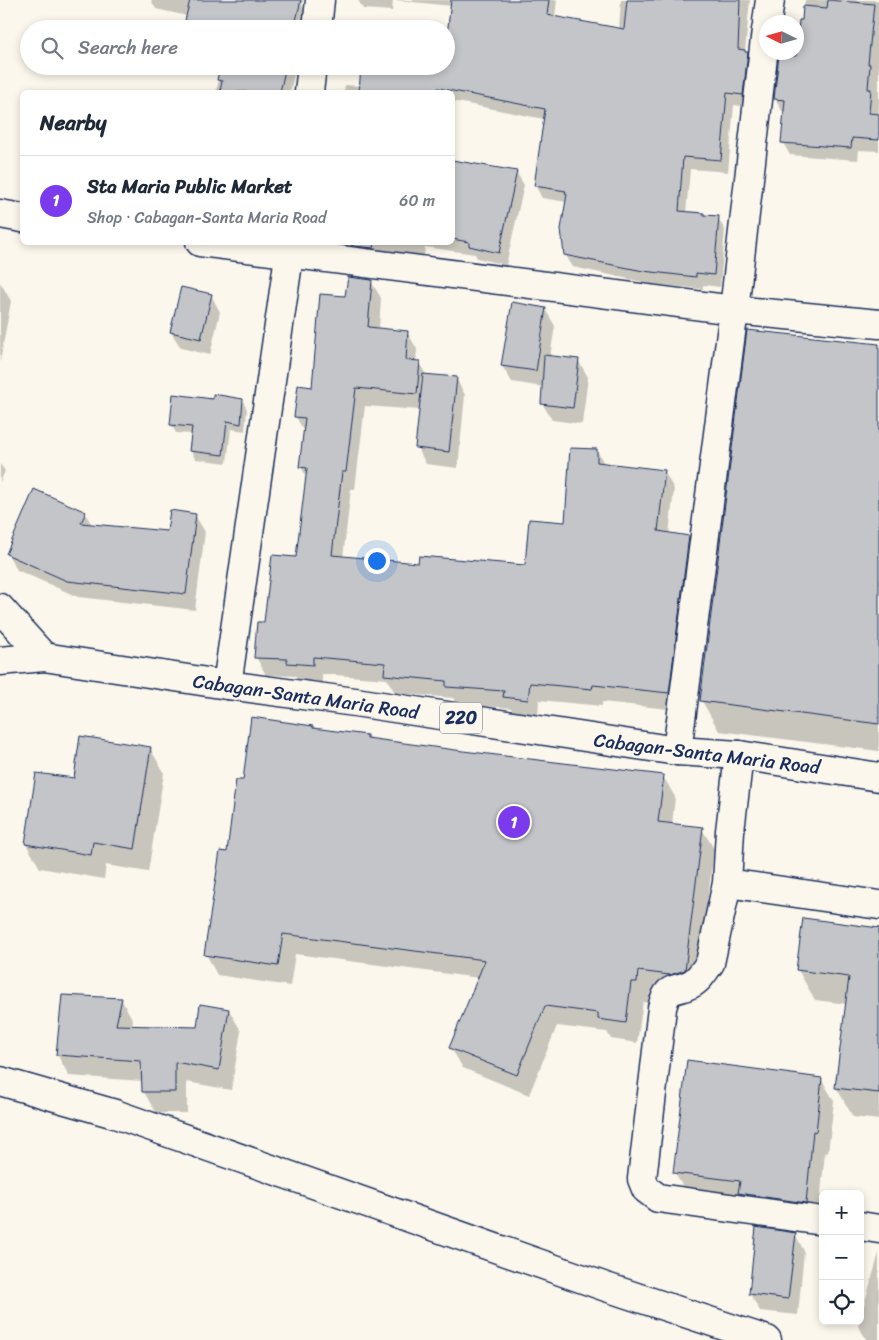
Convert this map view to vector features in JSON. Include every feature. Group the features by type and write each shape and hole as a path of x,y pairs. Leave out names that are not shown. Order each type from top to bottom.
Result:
{"street":[{"path":"318,20 320,0"},
{"path":"768,15 770,0"},
{"path":"677,751 734,310 763,60"},
{"path":"309,90 311,75"},
{"path":"0,214 20,218"},
{"path":"239,245 290,249 734,310 879,324"},
{"path":"227,685 290,249"},
{"path":"0,608 44,657"},
{"name":"Cabagan-Santa Maria Road","path":"0,661 44,657 677,751 739,755 879,777"},
{"path":"739,755 730,831 727,883 710,963 703,974 692,984 672,990 665,995 659,1028 642,1179 646,1189 658,1198 819,1220"},
{"path":"727,883 879,905"},
{"path":"0,1081 115,1114 606,1287 767,1340"},
{"path":"864,1227 879,1229"}],"building":[{"path":"190,0 301,0 296,20 185,20"},
{"path":"451,0 549,0 547,15 624,29 627,0 740,0 738,49 748,52 743,95 727,93 721,160 683,157 679,211 719,216 714,275 696,273 696,277 643,271 564,255 561,229 566,191 534,186 545,109 438,88 438,90 359,90 360,75 455,75 455,20 449,20"},
{"path":"828,0 874,4 868,64 870,64 868,89 871,89 869,113 879,114 879,140 852,138 851,148 781,143 785,100 774,99 778,60 804,60 803,6 827,8"},
{"path":"218,75 284,75 280,90 220,90 222,81 217,80"},
{"path":"455,161 517,171 499,253 469,246 469,242 455,240"},
{"path":"352,245 374,245 374,248"},
{"path":"348,277 372,280 368,327 408,331 406,360 420,361 417,394 356,388 346,472 342,472 332,555 418,563 419,556 525,565 529,519 565,522 570,448 597,449 597,462 665,470 658,531 689,536 669,693 593,685 592,689 530,683 528,700 503,697 504,691 446,687 446,681 384,675 385,663 313,657 313,665 287,663 287,659 254,658 257,622 264,622 272,555 296,557 307,468 299,467 305,418 294,417 298,385 312,387 320,294 345,296"},
{"path":"181,287 212,294 201,339 170,332"},
{"path":"512,302 546,308 536,371 501,366"},
{"path":"747,330 879,344 879,724 700,701"},
{"path":"544,355 579,359 573,408 541,404"},
{"path":"423,374 457,377 449,452 415,448"},
{"path":"173,394 213,399 213,394 243,399 241,424 227,421 223,455 189,451 192,427 170,425"},
{"path":"34,489 86,512 81,523 167,531 170,510 196,514 186,594 67,581 6,554"},
{"path":"251,717 367,735 367,738 664,775 658,822 703,827 685,970 670,975 638,971 637,982 631,982 626,1023 598,1019 598,1013 545,1006 517,1075 449,1048 485,960 283,934 278,966 204,955 220,851 227,852 236,780 243,780"},
{"path":"80,736 151,747 135,849 93,842 91,855 25,844 36,773 74,778"},
{"path":"803,918 879,928 879,1093 835,1088 849,977 796,970"},
{"path":"62,995 122,998 116,1025 197,1027 200,1004 229,1009 219,1070 175,1062 175,1092 142,1092 141,1061 56,1055"},
{"path":"687,1060 822,1078 816,1132 813,1131 806,1203 738,1193 740,1181 673,1173"},
{"path":"756,1227 796,1233 788,1299 749,1294"}],"place":[{"name":"Sta Maria Public Market","path":"514,822"}]}
